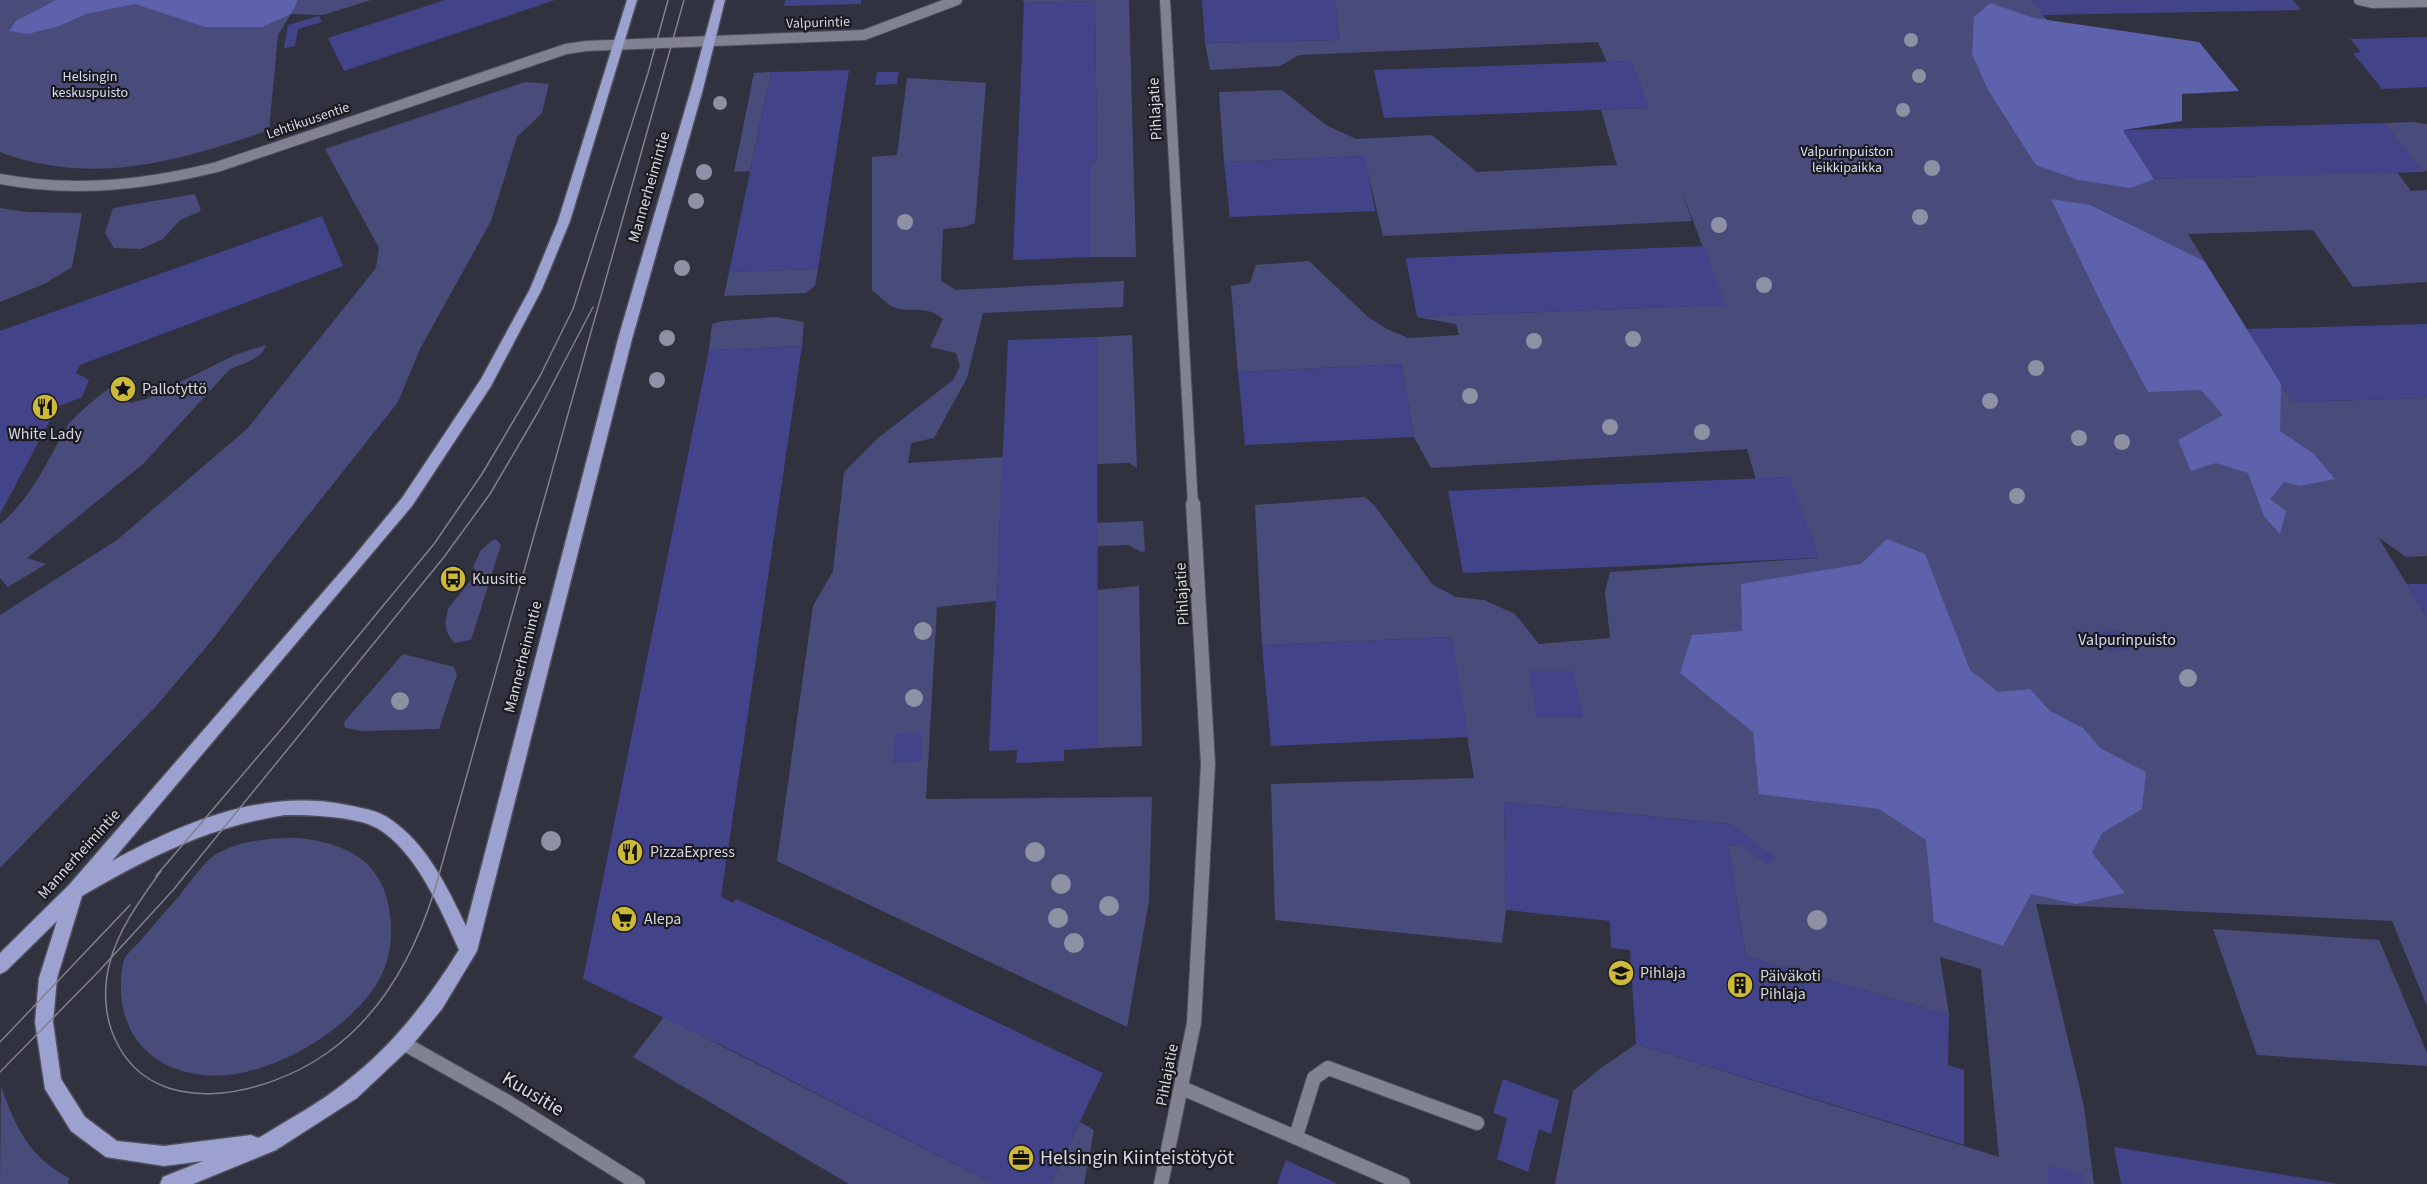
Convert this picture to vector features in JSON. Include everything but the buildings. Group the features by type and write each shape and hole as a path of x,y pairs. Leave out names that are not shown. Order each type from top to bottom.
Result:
{"main road":[{"name":"Mannerheimintie","path":"0,965 75,891 234,708 407,502 486,382 536,289 564,221 632,0"},
{"name":"Mannerheimintie","path":"170,1184 269,1143 350,1091 403,1043 436,1003 468,951 626,339 720,0"},
{"path":"269,1143 164,1156 113,1150 78,1124 52,1082 44,1022 48,978 75,891 131,857 226,819 267,810 335,807 383,823 414,852 443,896 468,951"}],"street":[{"name":"Valpurintie","path":"619,44 864,35 957,0"},
{"name":"Pihlajatie","path":"1161,1184 1194,1023 1208,764 1166,0"},
{"path":"2359,0 2372,3 2427,2"},
{"name":"Lehtikuusentie","path":"0,179 78,189 148,182 185,175 217,167 543,56 576,47 619,44"},
{"name":"Kuusitie","path":"403,1043 506,1101 638,1184"},
{"path":"1296,1136 1314,1078 1328,1068 1477,1123"},
{"path":"1182,1088 1403,1184"}],"green space":[{"name":"Helsingin keskuspuisto","path":"0,0 371,0 323,15 291,14 278,35 269,130 169,160 103,169 69,168 35,162 0,152"},
{"path":"1023,0 1129,0 1136,257 1091,257 1091,162 1097,161 1095,1 1024,3"},
{"path":"1335,0 2033,0 2154,179 2397,172 2411,191 2427,190 2427,282 2353,287 2313,230 2188,234 2292,402 2427,398 2427,556 2406,557 2378,537 2427,617 2427,1006 2392,921 2036,904 2084,1107 2094,1184 1555,1184 1573,1091 1636,1044 1999,1157 1981,969 1940,957 1949,1015 1746,956 1728,845 1738,846 1731,824 1504,802 1506,910 1502,943 1275,920 1271,784 1474,778 1451,637 1262,645 1255,505 1365,497 1374,505 1433,585 1456,597 1484,600 1515,614 1539,644 1610,638 1605,592 1610,572 1819,558 1789,477 1756,479 1747,449 1431,468 1414,437 1401,364 1238,372 1231,286 1250,283 1256,265 1309,261 1368,317 1408,338 1459,335 1456,324 1417,317 1725,305 1679,184 1692,221 1383,236 1364,156 1224,162 1219,92 1282,90 1326,125 1356,139 1432,135 1477,172 1617,165 1601,110 1649,108 1631,61 1607,62 1598,42 1299,55 1280,66 1210,70 1205,43 1340,40"},
{"path":"771,72 750,171 734,172 754,73"},
{"path":"907,78 986,83 975,223 964,227 943,229 941,281 956,290 1124,281 1123,307 983,313 967,378 934,438 911,443 908,463 1003,457 996,601 937,607 926,799 1152,797 1149,901 1127,1027 777,861 813,606 833,571 844,472 878,438 953,380 960,366 956,353 930,347 943,319 929,311 905,310 891,306 872,290 872,157 897,155"},
{"path":"525,82 549,84 542,113 517,137 491,221 420,349 398,402 213,639 157,705 0,868 0,615 117,540 247,429 376,268 379,248 325,149"},
{"path":"2384,123 2427,124 2427,171 2423,172"},
{"path":"195,194 201,211 180,220 163,239 141,249 114,248 105,233 113,208"},
{"path":"0,208 28,212 82,213 72,267 44,284 0,302"},
{"path":"818,269 815,286 806,293 724,296 729,272"},
{"path":"776,317 804,322 802,346 709,350 712,324 722,321"},
{"path":"1132,335 1137,468 1129,463 1097,464 1097,337"},
{"path":"266,345 261,354 230,369 143,464 27,558 46,564 8,587 0,578 0,524 30,491 70,422 121,380 136,381 127,397 130,403 146,399 237,354"},
{"path":"1143,521 1145,551 1141,552 1129,545 1097,546 1097,523"},
{"path":"493,540 497,540 501,545 471,640 454,643 446,626 449,607 477,573 473,567 481,550"},
{"path":"1139,586 1142,746 1098,748 1097,590"},
{"path":"403,654 454,667 457,675 439,729 362,731 345,728 344,722"},
{"path":"298,838 318,841 351,852 364,861 383,886 388,903 391,937 389,952 379,980 347,1018 303,1050 278,1062 227,1075 203,1075 186,1072 156,1059 144,1049 127,1023 121,989 126,956 215,855 245,843 266,839"},
{"path":"2213,929 2379,940 2427,1053 2427,1066 2257,1055"},
{"path":"664,1017 995,1184 849,1184 633,1057"},
{"path":"1,1086 25,1140 43,1160 69,1178 68,1184 0,1184"},
{"path":"1080,1122 1094,1130 1084,1184 1050,1184"}],"shaded area":[{"path":"56,0 298,0 291,14 262,27 205,27 135,4 86,14 59,26 28,34 9,31 16,21"},
{"path":"1990,3 2034,18 2199,42 2239,91 2182,94 2182,121 2123,130 2154,179 2131,188 2078,180 2036,165 1988,90 1972,54 1974,17"},
{"path":"2051,199 2090,205 2204,261 2281,383 2280,431 2314,454 2335,479 2300,486 2284,482 2270,499 2286,511 2280,534 2264,516 2248,473 2216,463 2191,471 2178,440 2223,415 2201,390 2148,392 2105,311"},
{"path":"1887,539 1925,554 1970,670 1998,692 2030,689 2050,711 2083,728 2100,748 2146,772 2142,809 2102,833 2092,853 2125,893 2076,904 2031,894 2003,946 1934,922 1926,840 1879,809 1759,794 1753,732 1680,673 1692,635 1742,631 1741,584 1861,564"}],"tram line":[{"path":"156,876 284,726 434,544 482,474 540,376 573,309 648,73 668,0"},
{"path":"111,958 106,982 109,1022 116,1041 134,1067 157,1083 184,1092 214,1094 245,1089 275,1080 303,1068 327,1053 365,1020 381,1001 407,959 435,889 684,0"},
{"path":"111,958 174,889 444,557 490,494 538,412 593,307"},
{"path":"111,958 131,914 161,871"},
{"path":"0,1042 130,905"},
{"path":"0,1072 111,958"}],"place":[{"name":"Pallotyttö","path":"123,389"},
{"name":"White Lady","path":"45,407"},
{"name":"Kuusitie","path":"453,579"},
{"name":"PizzaExpress","path":"630,852"},
{"name":"Alepa","path":"624,919"},
{"name":"Pihlaja","path":"1621,973"},
{"name":"Päiväkoti Pihlaja","path":"1740,985"},
{"name":"Helsingin Kiinteistötyöt","path":"1021,1158"}],"park label":[{"name":"Valpurinpuiston leikkipaikka","path":"1847,160"},
{"name":"Valpurinpuisto","path":"2127,640"}]}
